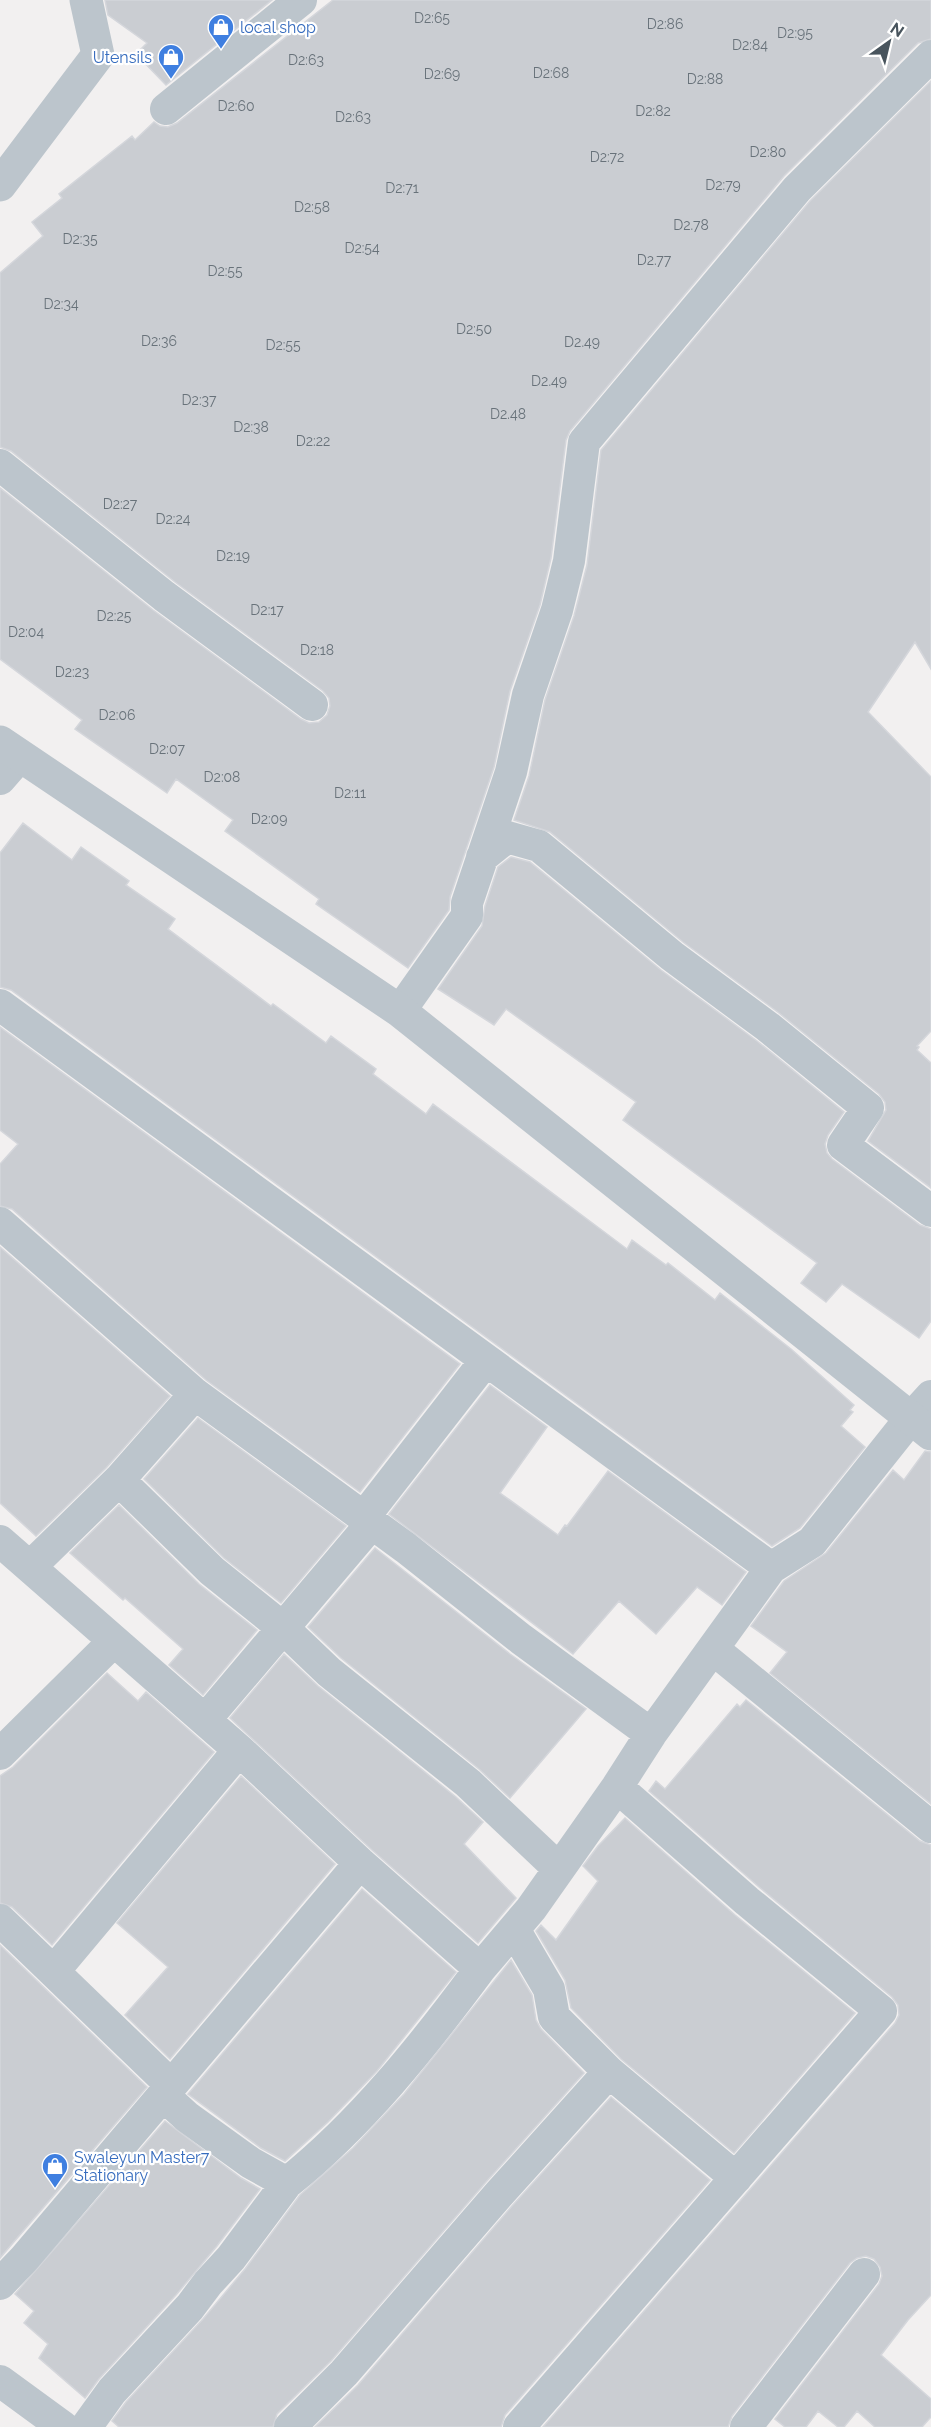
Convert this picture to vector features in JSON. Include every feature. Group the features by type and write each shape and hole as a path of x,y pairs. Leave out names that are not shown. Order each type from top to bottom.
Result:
{"street":[{"path":"0,185 98,55 86,0"},
{"path":"166,109 301,0"},
{"path":"400,1011 466,916 467,903 511,772 528,695 557,610 569,561 584,442 797,189 931,56"},
{"path":"0,465 164,596 312,705"},
{"path":"7,759 400,1011 924,1416 812,1542 771,1568 651,1734 617,1787 531,1909 384,2089 332,2144 287,2183 231,2258 190,2307 112,2391 86,2427"},
{"path":"482,856 507,837 539,846 672,956 768,1027 868,1108 843,1145 931,1211"},
{"path":"0,1005 771,1568"},
{"path":"0,1223 195,1394 368,1520 521,1639 651,1734"},
{"path":"205,1720 283,1628 368,1520 486,1360"},
{"path":"195,1394 119,1480 11,1556 205,1720 360,1863 480,1969"},
{"path":"119,1480 212,1571 283,1628 330,1672 468,1783 558,1868"},
{"path":"0,1754 114,1641"},
{"path":"713,1649 931,1827"},
{"path":"54,1971 238,1750"},
{"path":"519,2427 881,2012 747,1901 617,1787"},
{"path":"0,2284 24,2259 360,1863"},
{"path":"0,1920 54,1971 167,2090 187,2117 251,2163 287,2183"},
{"path":"514,1929 549,1989 554,2017 609,2072 736,2178"},
{"path":"290,2427 344,2373 491,2203 609,2072"},
{"path":"746,2427 864,2274"},
{"path":"0,2381 63,2427"}],"building":[{"path":"105,0 272,0 166,85 136,54 147,43 108,15"},
{"path":"333,0 931,0 931,39 918,43 784,176 570,431 566,440 551,558 540,605 510,691 494,767 450,897 449,910 408,968 316,904 319,899 225,831 233,820 176,779 167,793 75,729 82,720 0,659 0,488 153,610 301,719 309,723 319,722 327,715 330,706 329,698 323,691 175,582 11,451 0,447 0,273 43,236 32,222 62,198 59,194 132,136 135,140 154,122 168,127 177,123"},
{"path":"931,81 931,669 915,642 868,712 931,777 931,1031 917,1046 919,1047 917,1050 931,1063 931,1188 868,1141 886,1110 885,1102 879,1094 779,1013 683,942 550,832 514,820 529,776 545,700 574,616 587,565 601,450 810,201"},
{"path":"23,823 72,860 81,847 129,881 126,885 175,919 168,929 271,1006 273,1004 326,1043 331,1036 376,1069 373,1074 426,1114 433,1104 627,1249 632,1240 666,1265 668,1263 715,1300 720,1293 791,1349 854,1405 850,1410 853,1412 841,1426 865,1447 800,1528 772,1546 11,990 0,987 0,853"},
{"path":"511,857 530,862 661,970 757,1041 844,1112 828,1135 825,1144 827,1153 920,1225 931,1229 931,1321 919,1338 842,1284 826,1302 801,1283 817,1263 623,1120 636,1102 506,1009 494,1025 438,989 482,926 485,906 498,867"},
{"path":"0,1027 460,1364 360,1492 206,1380 12,1209 0,1206 0,1164 18,1144 0,1130"},
{"path":"0,1247 170,1396 106,1468 36,1536 0,1503"},
{"path":"490,1385 547,1427 500,1493 558,1535 608,1471 746,1572 722,1605 697,1587 656,1634 619,1601 573,1654 389,1514"},
{"path":"198,1418 346,1526 281,1603 224,1558 144,1479"},
{"path":"925,1451 931,1452 931,1804 770,1673 787,1652 751,1626 784,1581 826,1553 893,1470 904,1480"},
{"path":"119,1505 199,1584 257,1630 203,1695 169,1665 183,1649 70,1553"},
{"path":"375,1548 510,1654 586,1709 510,1798 479,1769 341,1658 308,1627"},
{"path":"284,1654 318,1686 456,1797 483,1822 464,1844 516,1898 478,1943 372,1850 230,1718"},
{"path":"107,1673 138,1701 146,1692 214,1752 52,1945 12,1907 0,1903 0,1776 13,1767"},
{"path":"746,1700 920,1841 931,1845 931,2295 881,2355 931,2399 931,2417 922,2427 875,2427 857,2411 844,2427 838,2427 818,2411 806,2427 785,2427 775,2419 879,2284 882,2276 880,2267 874,2259 866,2256 850,2263 732,2416 728,2427 543,2427 895,2023 899,2015 898,2005 892,1997 759,1887 649,1791 656,1781 665,1789 737,1704 740,1707"},
{"path":"241,1776 335,1864 170,2059 125,2015 168,1967 117,1923"},
{"path":"625,1818 735,1915 855,2013 734,2153 621,2059 571,2008 565,1980 536,1931 541,1925 556,1940 598,1881 583,1866 598,1846"},
{"path":"362,1889 456,1972 377,2071 328,2122 285,2161 261,2148 188,2094"},
{"path":"0,1945 147,2087 0,2258"},
{"path":"511,1960 532,1995 536,2020 541,2029 584,2073 331,2361 277,2414 273,2427 119,2427 112,2421 126,2402 203,2319 245,2269 300,2195 353,2148 404,2094"},
{"path":"611,2097 710,2180 505,2415 501,2427 315,2427 358,2385 512,2206"},
{"path":"165,2121 241,2178 260,2189 176,2295 99,2379 85,2398 39,2358 48,2344 24,2323 34,2311 15,2294"}],"place":[{"name":"local shop","path":"221,50"},
{"name":"Utensils","path":"171,80"},
{"name":"Swaleyun Master7 Stationary","path":"55,2189"}]}
